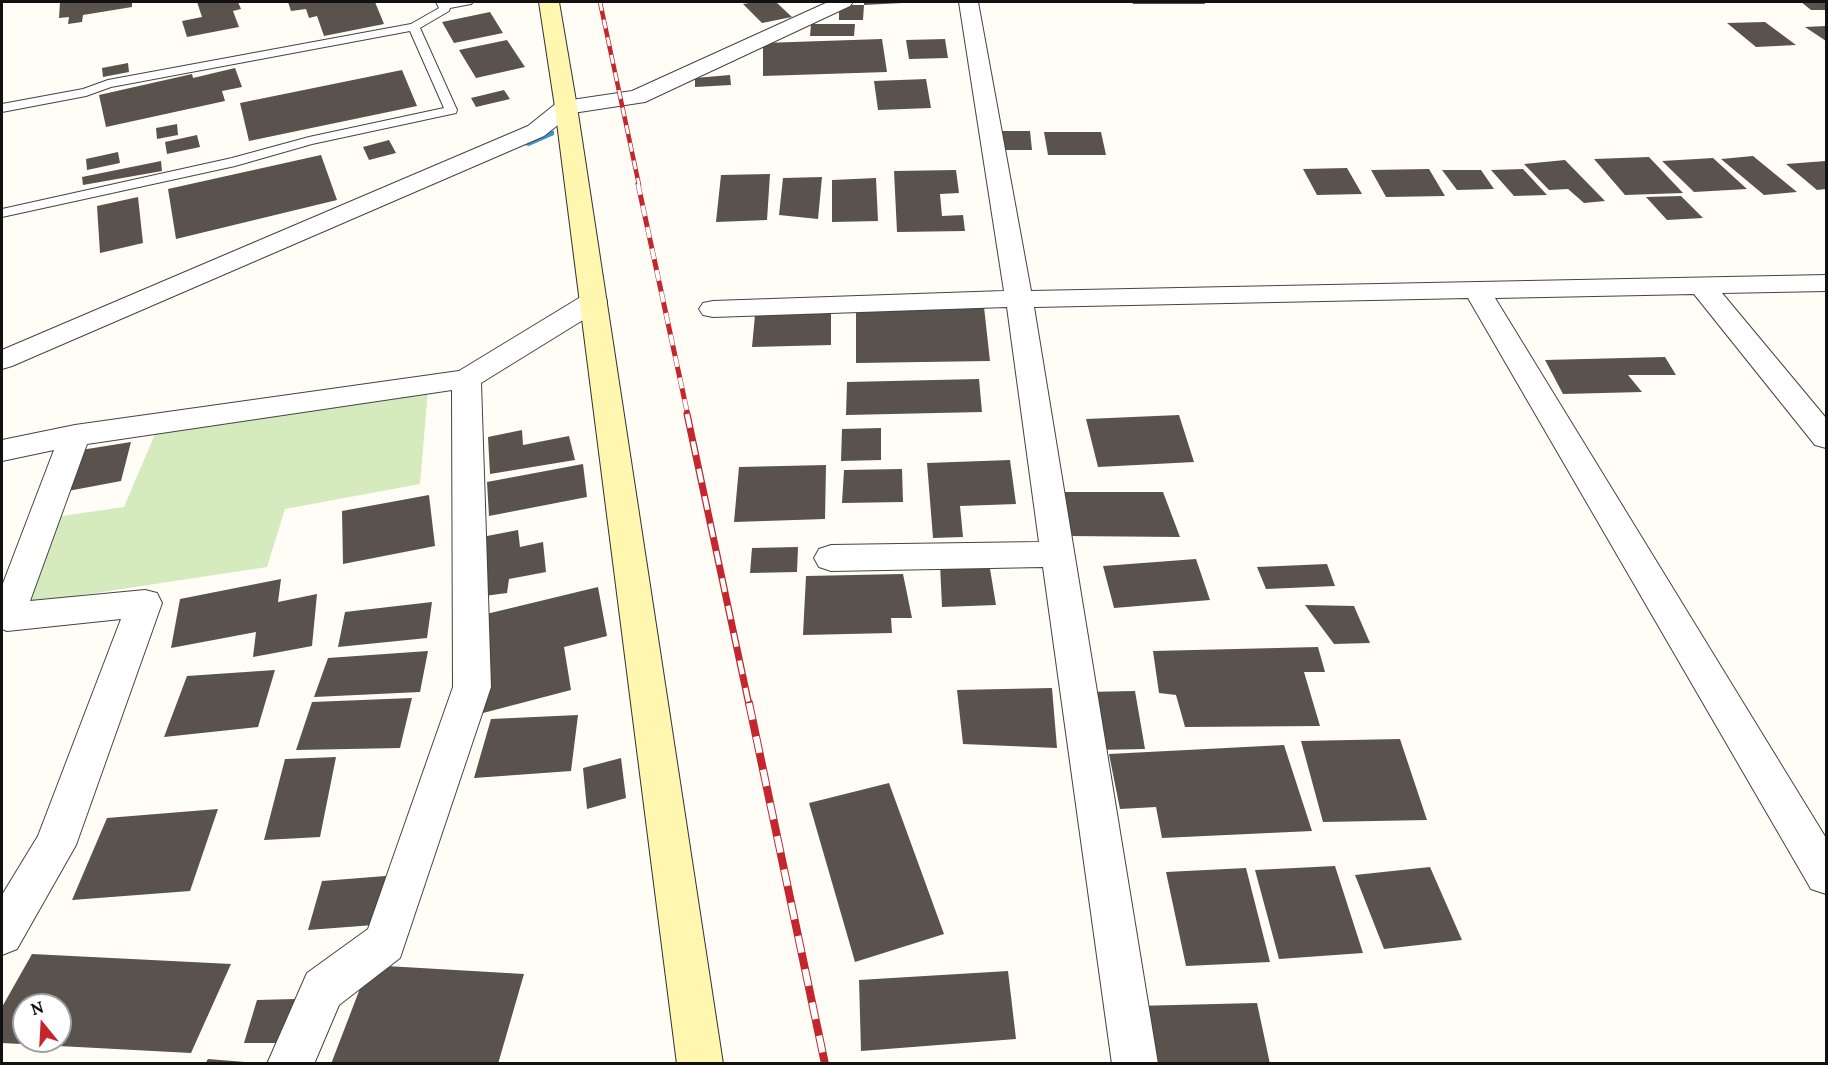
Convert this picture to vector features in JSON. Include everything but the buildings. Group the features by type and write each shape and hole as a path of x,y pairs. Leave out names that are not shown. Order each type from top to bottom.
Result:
{"street":[{"path":"549,2 567,107 700,1064"},
{"path":"2,360 536,131 567,107 637,97 843,2"},
{"path":"968,2 1010,241 1135,1064"},
{"path":"713,309 1018,299 1827,283"},
{"path":"1701,285 1827,438"},
{"path":"1477,290 1632,554 1827,875"},
{"path":"2,450 75,435 466,380 594,301"},
{"path":"290,1064 323,988 385,943 472,687 466,380"},
{"path":"2,934 55,845 145,603 7,617 75,435"},
{"path":"831,558 1057,554"}],"lane":[{"path":"2,108 86,92 108,84 414,27 445,9 442,4 467,2"},
{"path":"2,213 235,162 309,141 451,110 414,27"}],"green space":[{"path":"428,390 420,484 285,509 267,567 23,604 55,517 124,507 155,434"}],"waterway":[{"path":"525,144 550,133"}],"railway":[{"path":"600,2 639,185"},
{"path":"638,184 688,416"},
{"path":"687,414 749,705"},
{"path":"749,703 825,1064"}]}
